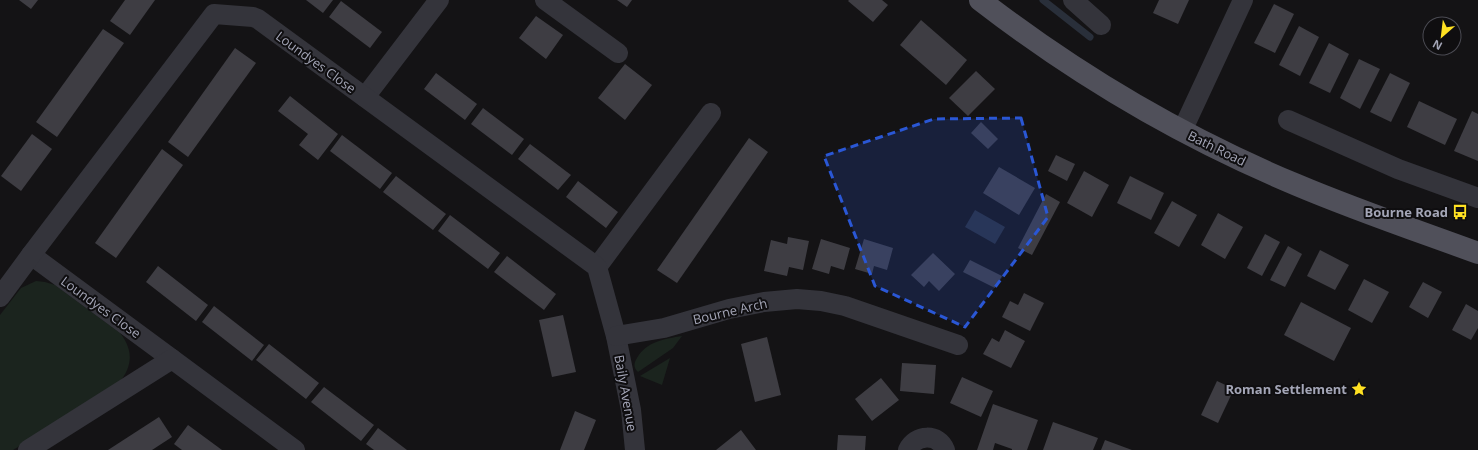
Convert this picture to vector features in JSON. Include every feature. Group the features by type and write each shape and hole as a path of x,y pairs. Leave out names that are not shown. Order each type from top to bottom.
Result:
{"main road":[{"name":"Bath Road","path":"980,0 1070,65 1142,110 1182,131 1297,186 1478,253"}],"street":[{"path":"365,97 439,0"},
{"path":"545,0 618,53"},
{"path":"1073,0 1101,25"},
{"path":"1182,131 1243,0"},
{"name":"Loundyes Close","path":"0,297 212,7 258,19 597,267"},
{"path":"616,336 597,267 711,113"},
{"path":"1288,120 1398,169 1478,198"},
{"name":"Loundyes Close","path":"30,255 295,450"},
{"name":"Bourne Arch","path":"616,336 664,328 730,309 764,302 797,299 821,301 845,306 958,345"},
{"name":"Baily Avenue","path":"616,336 631,410 635,450"},
{"path":"28,450 172,359"},
{"path":"908,450 914,442 920,438 926,437 933,438 939,442 945,450"}],"highlighted area":[{"path":"1021,118 1048,217 965,327 875,286 824,156 934,119"}],"shaded area":[{"path":"975,210 1005,227 995,244 965,227"},
{"path":"36,281 55,285 120,333 128,347 130,360 125,373 116,386 13,450 0,450 0,315 21,288"},
{"path":"682,336 673,348 638,372 636,370 634,365 637,358 641,352 651,344 669,338"},
{"path":"670,358 662,385 640,376"}],"building":[{"path":"19,0 38,0 31,9"},
{"path":"125,0 155,0 130,35 110,21"},
{"path":"306,0 333,0 323,13"},
{"path":"617,0 632,0 627,7"},
{"path":"882,0 888,5 873,22 848,1"},
{"path":"1159,0 1189,0 1178,24 1153,13"},
{"path":"341,1 382,32 370,48 329,17"},
{"path":"1274,4 1294,14 1275,53 1254,43"},
{"path":"536,16 563,35 546,59 519,38"},
{"path":"921,20 967,60 946,85 900,45"},
{"path":"1299,26 1319,37 1300,76 1279,65"},
{"path":"103,29 124,43 57,137 36,122"},
{"path":"1329,43 1349,54 1330,93 1309,83"},
{"path":"235,48 256,63 188,157 168,142"},
{"path":"1359,59 1380,69 1360,109 1340,98"},
{"path":"625,64 652,85 625,120 598,98"},
{"path":"976,71 995,89 968,116 949,98"},
{"path":"436,73 477,104 465,120 424,89"},
{"path":"1390,73 1410,83 1391,122 1370,112"},
{"path":"290,96 338,134 318,160 299,145 308,134 278,111"},
{"path":"1419,101 1457,119 1445,145 1407,127"},
{"path":"483,108 524,139 512,155 471,124"},
{"path":"1472,111 1478,114 1478,161 1454,151"},
{"path":"981,122 998,139 988,149 971,133"},
{"path":"32,134 52,149 21,191 1,176"},
{"path":"342,135 392,173 380,189 330,151"},
{"path":"749,138 768,152 677,283 657,270"},
{"path":"530,144 571,175 558,190 518,159"},
{"path":"162,149 183,165 116,258 95,243"},
{"path":"1056,155 1075,164 1067,181 1048,171"},
{"path":"999,167 1035,188 1019,215 983,193"},
{"path":"1084,171 1109,185 1092,217 1067,203"},
{"path":"396,176 446,214 433,230 383,192"},
{"path":"1130,176 1164,193 1151,220 1117,203"},
{"path":"578,181 618,212 606,228 566,197"},
{"path":"1046,194 1060,202 1032,255 1018,248"},
{"path":"1172,201 1197,215 1179,247 1154,233"},
{"path":"1218,213 1243,227 1225,259 1201,245"},
{"path":"450,215 500,253 488,269 438,231"},
{"path":"1265,234 1280,242 1262,276 1247,268"},
{"path":"788,237 809,241 803,270 789,267 787,276 764,271 771,240 787,244"},
{"path":"821,239 850,248 844,270 831,266 829,274 812,269"},
{"path":"864,239 893,248 887,270 874,266 872,274 855,269"},
{"path":"1288,246 1302,254 1285,287 1270,280"},
{"path":"1320,250 1349,265 1335,290 1307,276"},
{"path":"933,253 955,274 939,291 929,281 924,287 911,275"},
{"path":"507,256 556,294 544,310 494,272"},
{"path":"970,260 1002,276 995,288 963,272"},
{"path":"158,266 208,305 196,321 146,282"},
{"path":"1364,279 1389,292 1372,323 1348,310"},
{"path":"1423,282 1442,292 1428,318 1409,307"},
{"path":"1024,293 1044,303 1030,331 1002,317 1010,301 1018,305"},
{"path":"1301,302 1351,328 1334,361 1284,335"},
{"path":"1466,304 1478,311 1478,328 1471,340 1452,330"},
{"path":"214,306 264,345 252,361 202,322"},
{"path":"563,315 576,372 552,377 539,320"},
{"path":"1005,330 1025,341 1011,368 983,354 992,338 999,342"},
{"path":"767,337 781,395 755,402 741,344"},
{"path":"269,344 319,383 306,399 256,360"},
{"path":"902,363 936,365 934,394 900,391"},
{"path":"962,377 993,391 981,417 950,403"},
{"path":"881,378 899,400 872,421 855,399"},
{"path":"1217,381 1234,389 1218,423 1201,415"},
{"path":"324,387 374,425 361,441 311,402"},
{"path":"993,404 1038,420 1027,450 1012,450 995,443 993,450 977,450"},
{"path":"575,411 596,420 584,450 560,450"},
{"path":"159,417 172,437 152,450 108,450"},
{"path":"1053,422 1098,438 1093,450 1043,450"},
{"path":"188,425 222,450 182,450 174,444"},
{"path":"378,428 407,450 374,450 366,444"},
{"path":"741,430 756,450 716,450"},
{"path":"838,435 866,436 865,450 837,450"},
{"path":"1105,440 1132,450 1101,450"}],"waterway":[{"path":"1043,0 1090,37"}],"place":[{"name":"Bourne Road","path":"1460,212"},
{"name":"Roman Settlement","path":"1359,389"}]}
